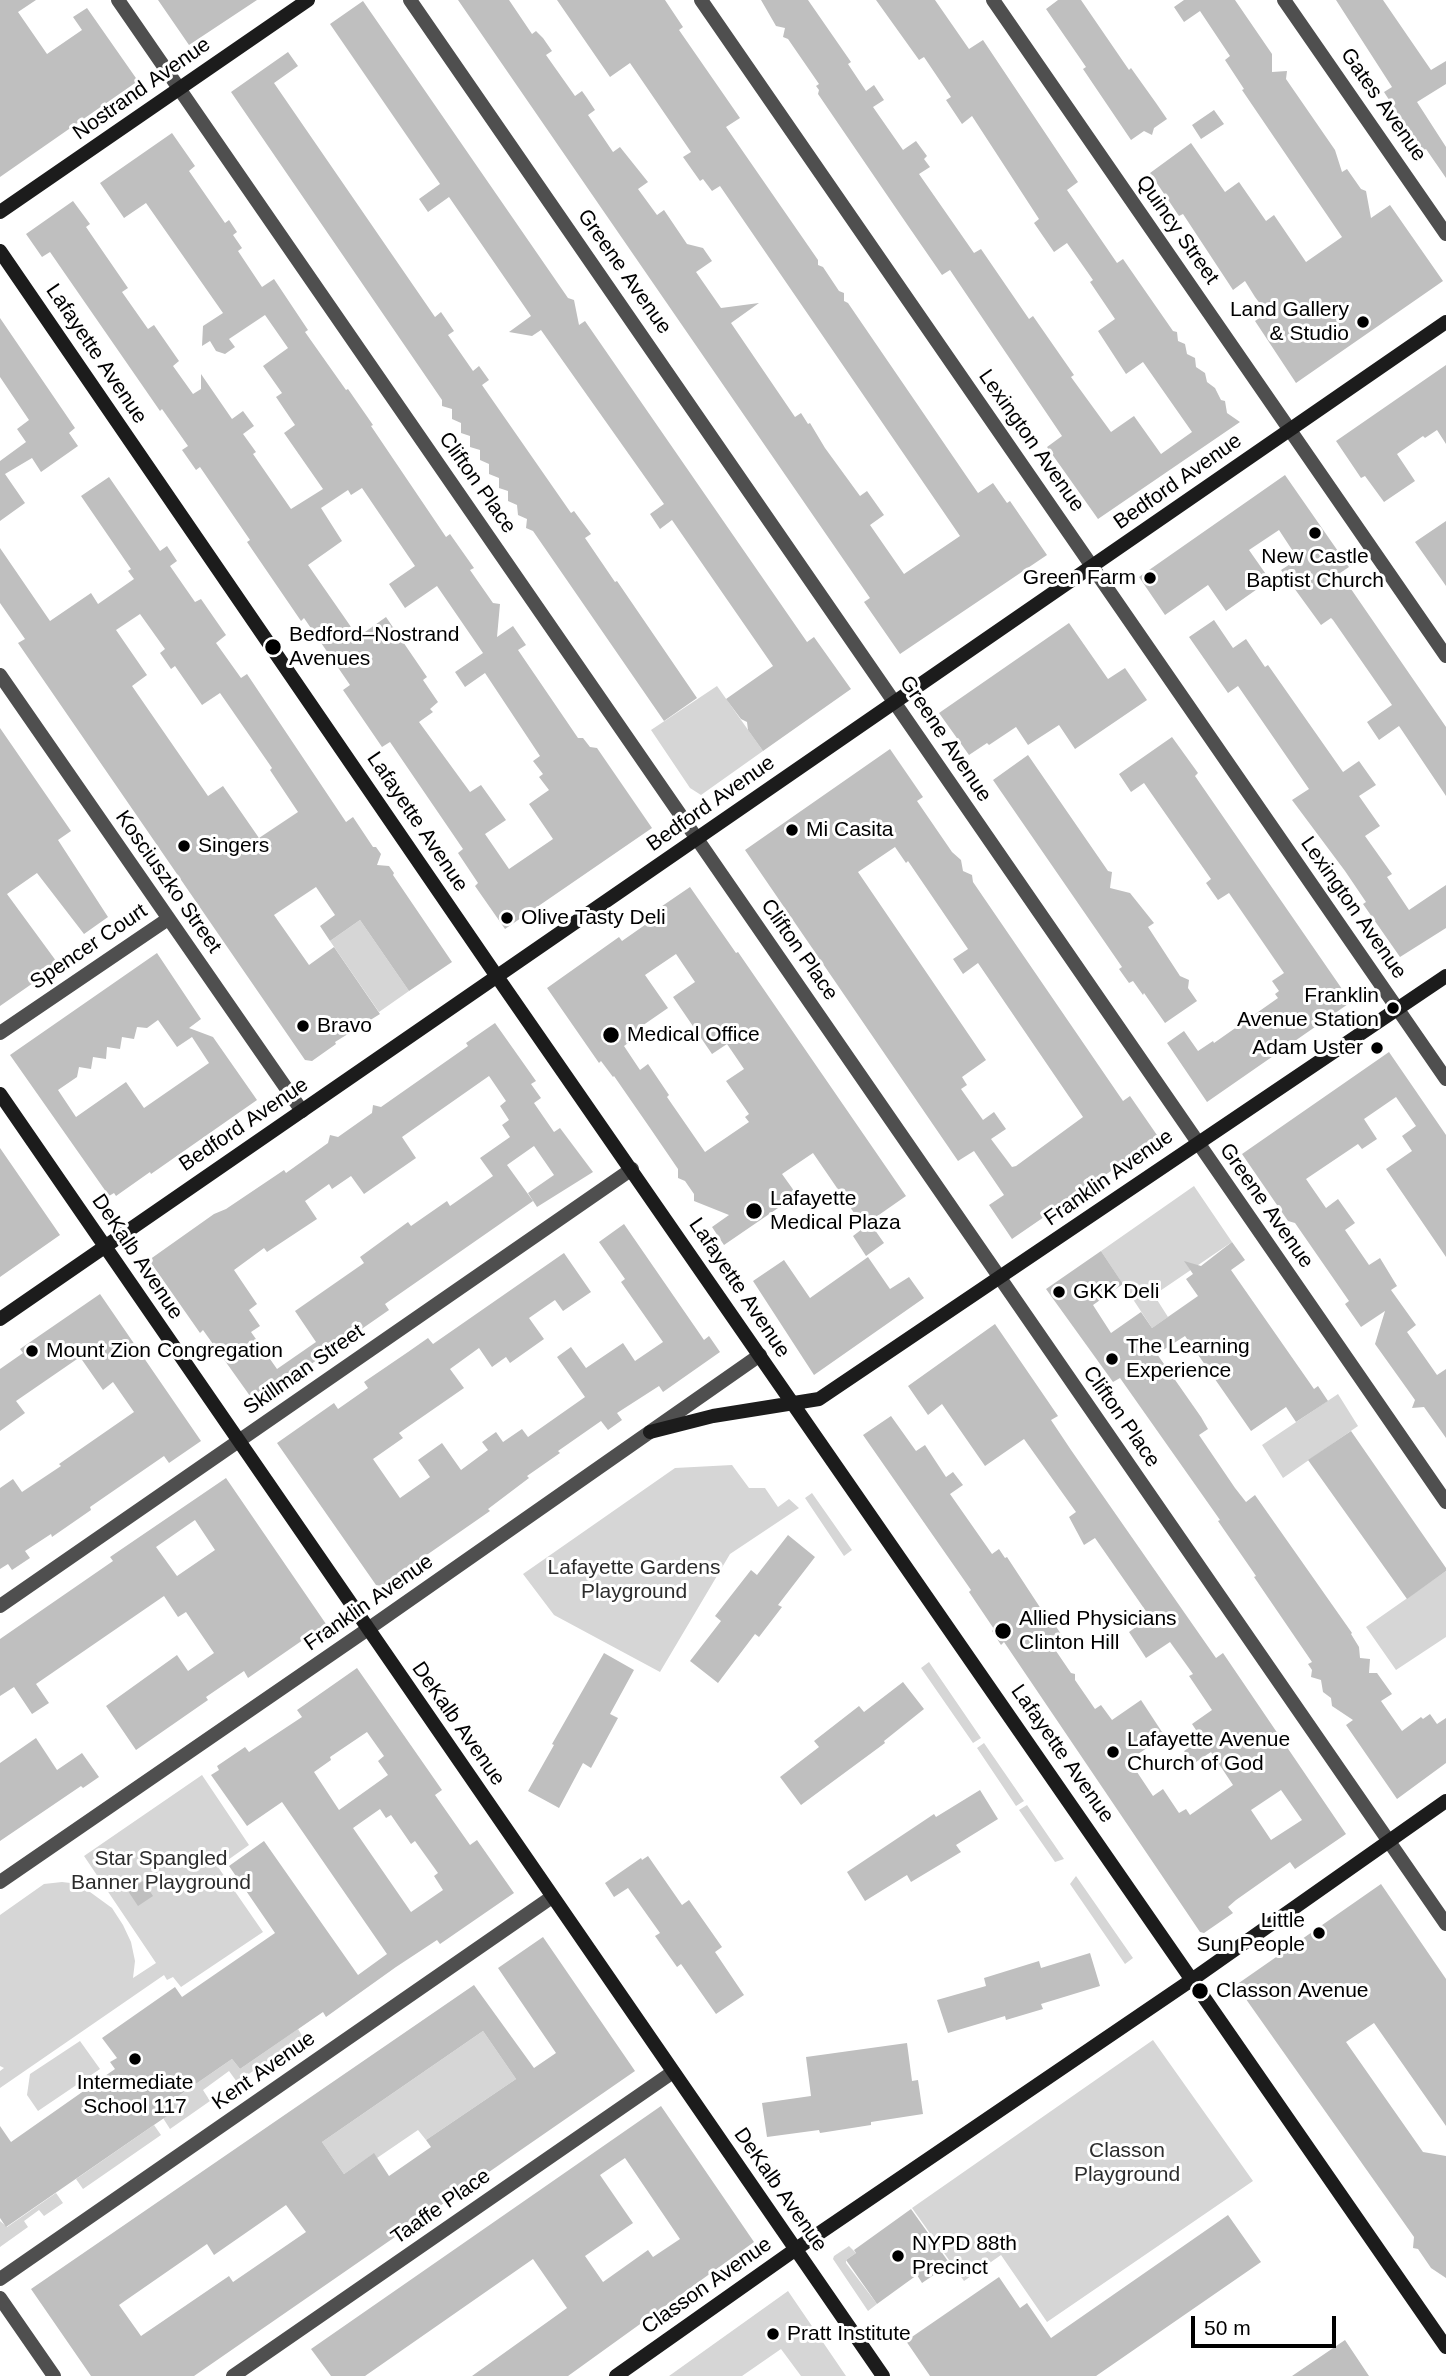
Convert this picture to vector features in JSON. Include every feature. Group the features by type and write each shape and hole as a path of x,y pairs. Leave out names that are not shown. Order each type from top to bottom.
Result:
{"main road":[{"name":"Nostrand Avenue","path":"0,212 309,0"},
{"name":"Lafayette Avenue","path":"0,251 498,978 1446,2347"},
{"name":"Bedford Avenue","path":"0,1319 1446,322"},
{"name":"Franklin Avenue","path":"650,1432 713,1416 819,1399 1446,976"},
{"name":"DeKalb Avenue","path":"0,1094 883,2376"},
{"name":"Classon Avenue","path":"616,2376 796,2249 1193,1979 1446,1801"}],"street":[{"name":"Clifton Place","path":"118,0 1446,1924"},
{"name":"Greene Avenue","path":"410,0 1446,1502"},
{"name":"Lexington Avenue","path":"701,0 1446,1079"},
{"name":"Quincy Street","path":"993,0 1446,656"},
{"name":"Gates Avenue","path":"1284,0 1446,234"},
{"name":"Kosciuszko Street","path":"0,675 302,1111"},
{"name":"Spencer Court","path":"0,1033 168,919"},
{"name":"Skillman Street","path":"0,1606 632,1169"},
{"name":"Franklin Avenue","path":"0,1882 760,1355"},
{"name":"Kent Avenue","path":"0,2279 552,1898"},
{"name":"Taaffe Place","path":"233,2376 673,2072"},
{"path":"0,2298 54,2376"}],"green space":[{"path":"717,686 763,751 701,795 690,788 651,730"},
{"path":"360,920 409,991 379,1012 330,941"},
{"path":"1194,1186 1232,1242 1154,1295 1168,1317 1152,1328 1101,1251"},
{"path":"1338,1394 1358,1426 1283,1478 1262,1445"},
{"name":"Lafayette Gardens Playground","path":"732,1465 749,1488 765,1488 778,1507 789,1499 799,1508 730,1554 660,1672 554,1615 523,1574 675,1468"},
{"path":"812,1493 852,1550 844,1556 805,1498"},
{"path":"1446,1571 1446,1637 1396,1670 1366,1627"},
{"path":"929,1662 981,1738 973,1743 921,1668"},
{"path":"984,1743 1024,1801 1016,1806 977,1748"},
{"name":"Star Spangled Banner Playground","path":"202,1775 249,1845 218,1867 263,1932 181,1987 173,1977 167,1980 164,1975 0,2088 0,2071 4,2068 0,2066 0,1915 44,1884 79,1884 112,1908 123,1925 131,1942 135,1961 133,1978 156,1963 84,1856"},
{"path":"1027,1805 1064,1859 1055,1862 1019,1810"},
{"path":"1076,1876 1133,1958 1125,1964 1070,1884"},
{"path":"298,2029 303,2037 237,2082 229,2071 203,2090 210,2101 170,2129 163,2118 166,2116 161,2108 232,2059 240,2069"},
{"path":"483,2031 516,2079 426,2140 418,2130 377,2158 373,2154 344,2174 322,2142"},
{"name":"Classon Playground","path":"1153,2040 1253,2181 1047,2322 1001,2255 964,2281 912,2208"},
{"path":"80,2041 100,2069 38,2111 27,2095 30,2074"},
{"path":"154,2125 161,2135 83,2189 76,2179"},
{"path":"56,2193 63,2203 44,2216 39,2210 24,2221 28,2227 0,2247 0,2221 7,2227"},
{"path":"849,2246 856,2253 846,2260 846,2263 877,2304 868,2311 833,2259"},
{"name":"Pratt Institute","path":"788,2291 846,2376 801,2376 781,2349 742,2376 669,2376"}],"building":[{"path":"0,0 36,0 18,12 47,54 82,30 73,17 87,8 138,81 0,177"},
{"path":"158,0 257,0 189,45"},
{"path":"458,0 509,0 532,34 536,31 552,51 546,55 575,96 582,91 587,98 595,110 588,115 613,152 620,147 648,182 638,189 657,215 664,210 687,244 703,248 712,261 696,272 721,308 759,303 731,323 795,417 801,413 860,496 867,491 884,515 870,525 904,574 960,536 720,186 712,191 703,179 700,181 683,157 691,152 630,63 610,77 557,0 665,0 683,27 679,30 740,118 726,127 818,260 818,265 823,267 839,291 844,293 844,301 848,303 978,493 993,483 1007,503 1010,501 1047,555 900,654 864,602 870,598"},
{"path":"761,0 808,0 851,62 848,64 866,91 874,85 884,100 873,107 903,150 916,141 927,156 924,159 930,167 919,174 974,253 981,249 1029,319 1033,316 1074,375 1071,377 1111,432 1134,416 1161,454 1192,432 1143,362 1126,374 1098,331 1115,319 1090,282 1093,280 1067,243 1054,252 1034,223 1039,219 972,116 962,124 946,100 951,97 924,57 919,60 876,0 935,0 969,49 983,40 1078,182 1067,190 1117,263 1123,259 1173,331 1177,332 1178,341 1185,344 1187,354 1195,358 1196,367 1205,373 1207,382 1215,388 1221,400 1225,401 1227,413 1240,422 1098,519 1047,447 1062,436 950,270 942,275 818,94 816,86 819,84 788,39 783,37 785,28 776,26"},
{"path":"1058,0 1081,0 1129,70 1131,68 1156,103 1167,119 1154,128 1152,135 1144,131 1131,140 1046,9"},
{"path":"1184,0 1235,0 1272,54 1272,72 1287,71 1286,79 1335,150 1342,172 1347,169 1361,189 1366,191 1371,218 1390,205 1443,281 1296,383 1255,321 1267,313 1245,281 1233,290 1183,214 1179,216 1150,173 1191,143 1225,192 1239,182 1266,221 1274,215 1306,262 1342,237 1242,90 1244,89 1225,60 1230,56 1200,11 1184,22 1174,7"},
{"path":"1336,0 1383,0 1431,70 1446,61 1446,84 1417,102 1446,147 1446,178 1426,149 1422,151 1384,92 1392,87"},
{"path":"363,1 568,298 574,300 579,325 585,321 807,642 814,637 851,689 763,751 748,730 747,722 741,719 726,699 773,666 672,520 660,529 650,514 664,504 541,330 532,336 509,332 531,316 449,197 428,212 419,199 440,184 330,24"},
{"path":"288,52 298,66 274,83 435,317 441,312 454,331 448,335 473,371 479,366 489,380 482,385 571,513 574,511 591,534 585,538 697,698 664,721 533,531 526,528 527,519 518,515 517,505 508,501 508,491 499,488 499,478 489,474 489,464 480,460 480,450 470,447 470,436 461,433 461,423 452,419 452,409 442,406 442,400 231,92"},
{"path":"1214,110 1224,124 1201,139 1192,125"},
{"path":"172,133 195,166 189,171 225,223 229,220 237,232 233,235 242,248 238,251 262,287 274,279 308,330 305,332 373,425 371,426 446,537 450,534 474,568 470,570 493,603 500,604 497,637 513,626 526,645 518,650 578,738 583,738 590,747 597,748 652,828 505,929 475,886 478,883 458,853 463,849 390,742 382,747 343,690 350,685 304,618 301,621 200,467 196,470 182,450 188,446 162,409 160,411 50,252 42,257 26,234 73,201 90,224 86,227 128,288 122,292 148,329 154,325 179,361 173,366 193,394 201,389 201,374 232,419 243,411 254,426 243,434 256,452 253,454 291,509 323,489 284,433 295,425 276,397 282,393 263,366 288,348 265,315 229,339 235,347 225,354 216,351 210,341 202,346 203,326 223,313 146,203 124,218 100,183","holes":["362,488 415,566 389,584 405,608 437,586 483,653 455,672 465,687 485,673 540,756 533,761 543,774 539,777 549,790 529,804 553,839 509,869 485,834 506,820 481,785 470,792 419,722 433,712 430,709 438,702 423,680 427,677 386,617 358,637 308,565 342,541 321,508 348,490 351,495"]},
{"path":"0,318 75,428 69,433 78,446 41,472 32,458 5,474 25,503 0,521 0,461 26,442 17,429 29,420 0,377"},
{"path":"1446,365 1446,444 1437,430 1397,454 1415,481 1384,502 1365,476 1361,478 1336,441"},
{"path":"1285,475 1349,567 1340,573 1446,727 1446,796 1399,726 1379,740 1367,722 1392,705 1333,620 1331,618 1321,625 1281,570 1298,559 1279,530 1249,550 1270,580 1226,611 1208,585 1165,615 1139,577"},
{"path":"109,477 160,551 167,546 177,561 170,566 195,602 201,599 226,635 216,643 241,678 247,674 346,822 353,817 373,847 376,847 381,854 377,865 389,866 452,962 409,991 360,920 330,941 320,926 335,915 316,887 274,915 309,965 334,947 380,1014 335,1042 336,1044 312,1061 305,1060 18,643 25,639 0,603 0,548 50,621 91,593 98,604 134,579 128,571 131,569 81,496","holes":["140,614 165,649 160,653 171,669 175,666 202,705 220,693 272,768 270,770 298,812 259,838 223,786 208,796 132,686 147,675 116,630"]},
{"path":"1446,521 1446,586 1415,542"},
{"path":"1214,620 1233,648 1246,639 1265,667 1268,665 1343,772 1359,761 1376,785 1359,796 1380,826 1365,836 1392,874 1387,877 1409,910 1446,885 1446,928 1400,957 1363,904 1366,902 1345,871 1292,800 1309,789 1238,686 1228,693 1189,637"},
{"path":"1069,623 1108,679 1125,668 1147,700 1075,749 1059,725 1028,745 1016,727 969,755 939,713"},
{"path":"0,728 71,831 58,840 108,917 84,934 37,873 7,894 59,965 0,1006"},
{"path":"1172,737 1198,773 1195,776 1351,1002 1207,1102 1167,1043 1184,1031 1198,1051 1213,1041 1214,1043 1278,998 1275,994 1279,991 1272,981 1284,973 1229,893 1218,900 1206,883 1211,879 1144,783 1131,792 1119,774"},
{"path":"890,749 923,797 917,801 952,852 961,860 963,871 972,875 973,882 1123,1101 1130,1096 1159,1138 1012,1239 989,1205 1004,1195 974,1151 958,1161 745,850","holes":["895,847 906,863 908,861 968,949 953,959 963,974 978,963 1083,1117 1016,1166 1012,1167 991,1139 1006,1129 994,1112 983,1120 961,1089 967,1085 962,1077 986,1060 858,872"]},
{"path":"1028,755 1108,871 1112,872 1110,888 1130,893 1154,923 1148,927 1180,976 1189,980 1188,988 1197,1001 1165,1023 1144,993 1143,995 1133,981 1129,983 1119,969 1122,967 993,780"},
{"path":"690,887 736,953 738,952 906,1196 863,1226 813,1153 782,1174 797,1195 724,1245 712,1227 729,1215 694,1201 694,1194 685,1181 678,1178 678,1169 650,1128 614,1076 601,1061 599,1063 547,988 619,937 622,941 652,920 649,915","holes":["676,954 695,982 673,997 712,1054 727,1044 744,1069 726,1081 749,1114 745,1117 749,1122 705,1152 648,1064 640,1070 624,1046 642,1033 639,1028 668,1008 645,975"]},
{"path":"157,953 201,1019 189,1028 213,1037 257,1100 151,1174 150,1172 116,1196 114,1193 109,1196 10,1055","holes":["158,1020 177,1047 192,1037 209,1063 144,1108 126,1082 76,1117 58,1090 77,1077 79,1067 91,1069 93,1057 106,1059 107,1047 120,1049 122,1037 134,1039 137,1027 147,1028"]},
{"path":"495,1023 536,1081 531,1084 541,1098 534,1103 554,1132 560,1128 593,1172 537,1207 528,1193 554,1175 534,1146 507,1165 533,1201 385,1304 389,1310 255,1403 203,1330 200,1333 149,1260 214,1214 226,1209 284,1170 286,1173 328,1143 330,1135 338,1137 372,1113 373,1105 381,1107 468,1046 466,1043","holes":["489,1076 506,1101 500,1106 509,1120 502,1125 510,1137 480,1158 493,1176 450,1206 447,1201 411,1226 408,1222 360,1257 364,1263 295,1311 316,1342 277,1369 251,1332 260,1326 249,1310 257,1304 234,1270 264,1248 267,1252 317,1219 305,1201 329,1184 332,1189 351,1176 364,1194 416,1158 402,1137"]},
{"path":"1389,1052 1446,1135 1446,1257 1386,1169 1412,1151 1402,1136 1416,1126 1396,1097 1364,1119 1377,1139 1362,1149 1358,1144 1306,1179 1326,1208 1338,1199 1355,1223 1345,1230 1369,1265 1380,1258 1397,1286 1391,1290 1416,1325 1407,1332 1437,1375 1446,1369 1446,1438 1424,1407 1412,1408 1415,1400 1375,1344 1385,1311 1361,1327 1345,1304 1349,1301 1295,1223 1288,1221 1242,1154"},
{"path":"0,1148 60,1235 0,1277"},
{"path":"870,1223 884,1243 866,1256 853,1236"},
{"path":"624,1224 704,1340 709,1336 720,1352 663,1392 659,1386 617,1413 622,1420 608,1430 601,1421 527,1476 529,1478 488,1509 490,1511 382,1586 376,1585 277,1443 334,1403 338,1409 368,1388 364,1382 428,1338 433,1344 564,1253 591,1292 563,1311 555,1300 529,1318 544,1339 510,1363 506,1357 492,1367 479,1348 450,1369 464,1388 399,1433 403,1438 373,1459 400,1498 430,1477 418,1460 442,1443 461,1470 488,1450 482,1442 496,1432 503,1442 522,1429 528,1437 585,1397 557,1357 571,1347 586,1368 623,1343 635,1361 663,1342 621,1282 625,1279 599,1242"},
{"path":"1232,1242 1245,1260 1231,1270 1314,1389 1318,1386 1328,1401 1296,1422 1286,1407 1251,1431 1185,1336 1157,1354 1208,1429 1199,1435 1235,1488 1246,1502 1255,1495 1352,1633 1359,1647 1360,1658 1370,1659 1369,1673 1377,1673 1392,1694 1381,1701 1402,1731 1421,1717 1423,1719 1430,1714 1437,1724 1446,1718 1446,1763 1397,1799 1346,1725 1353,1720 1332,1706 1331,1698 1323,1692 1321,1680 1311,1677 1312,1670 1308,1664 1312,1662 1254,1577 1256,1576 1218,1521 1220,1520 1120,1378 1113,1382 1046,1289 1101,1251 1123,1284 1093,1305 1111,1333 1141,1312 1152,1328 1198,1296 1186,1279 1193,1274 1184,1261 1201,1266"},
{"path":"868,1257 890,1289 909,1277 924,1298 814,1375 753,1281 784,1260 810,1298"},
{"path":"100,1294 201,1441 169,1463 164,1456 52,1537 51,1534 25,1551 30,1558 12,1570 8,1564 0,1569 0,1488 13,1479 22,1492 134,1412 113,1382 103,1390 80,1357 16,1401 25,1413 0,1431 0,1369 23,1353 20,1349"},
{"path":"995,1324 1058,1416 1051,1420 1071,1450 1216,1658 1223,1653 1346,1834 1295,1869 1290,1862 1228,1907 1233,1913 1204,1933 1200,1932 1004,1642 1001,1645 992,1631 994,1629 969,1592 971,1590 863,1435 891,1416 916,1451 925,1445 946,1477 953,1472 963,1485 950,1494 992,1554 999,1549 1005,1558 1007,1557 1045,1615 1047,1613 1063,1637 1059,1639 1063,1646 1056,1651 1071,1673 1075,1674 1075,1680 1095,1709 1101,1705 1112,1720 1141,1700 1162,1732 1162,1738 1129,1760 1153,1796 1163,1789 1179,1813 1186,1809 1190,1815 1233,1785 1211,1752 1193,1764 1184,1751 1202,1739 1192,1724 1212,1710 1189,1676 1193,1674 1170,1642 1146,1658 1129,1632 1150,1617 1095,1538 1084,1545 1069,1517 1076,1512 1024,1439 985,1466 942,1404 928,1415 908,1386","holes":["1281,1790 1302,1820 1271,1840 1251,1810"]},
{"path":"1351,1431 1446,1568 1446,1571 1407,1599 1308,1460"},
{"path":"226,1478 326,1624 248,1678 244,1671 206,1697 208,1700 136,1750 106,1706 177,1655 188,1671 214,1653 186,1612 178,1617 164,1596 36,1684 49,1703 32,1714 14,1687 0,1696 0,1639 113,1561 110,1557","holes":["195,1520 215,1550 177,1576 156,1547"]},
{"path":"788,1535 815,1557 778,1605 782,1607 759,1637 755,1634 718,1683 690,1661 721,1621 715,1616 751,1570 757,1575"},
{"path":"604,1653 634,1670 610,1714 618,1718 591,1768 583,1763 559,1808 528,1791"},
{"path":"357,1668 442,1790 435,1795 470,1845 477,1840 514,1893 440,1944 437,1940 396,1967 326,2017 323,2012 240,2069 232,2059 161,2108 167,2116 6,2227 0,2218 0,2126 11,2142 115,2069 110,2062 117,2058 102,2038 175,1987 182,1997 275,1933 229,1866 264,1841 358,1975 387,1954 282,1802 247,1826 211,1775 219,1770 217,1766 245,1747 249,1752 302,1717 297,1710","holes":["367,1732 384,1756 378,1761 388,1775 339,1810 314,1772 331,1760 330,1757","380,1809 386,1818 391,1815 411,1844 415,1841 438,1873 434,1876 443,1890 411,1912 353,1828"]},
{"path":"903,1682 924,1709 884,1741 885,1743 801,1805 780,1777 819,1747 814,1741 859,1706 864,1712"},
{"path":"36,1738 57,1770 82,1753 99,1777 83,1788 81,1786 0,1841 0,1763"},
{"path":"980,1790 998,1819 956,1845 961,1852 911,1882 907,1875 865,1901 847,1872 934,1814 936,1817"},
{"path":"648,1856 682,1905 689,1900 722,1947 715,1952 744,1995 716,2014 681,1964 677,1967 655,1936 660,1933 628,1888 614,1897 605,1883"},
{"path":"143,1881 153,1896 138,1906 128,1891"},
{"path":"1381,1884 1446,1979 1446,2126 1374,2023 1346,2042 1423,2152 1446,2156 1446,2278 1431,2268 1418,2249 1413,2248 1414,2237 1236,1985"},
{"path":"543,1937 635,2071 194,2376 91,2376 31,2289 474,1985 534,2068 556,2053 498,1968","holes":["483,2031 516,2079 426,2140 431,2147 389,2176 374,2153 344,2174 322,2142","286,2205 306,2232 233,2282 229,2276 141,2336 119,2305 207,2244 214,2255"]},
{"path":"1090,1953 1100,1986 1041,2004 1043,2009 1006,2020 1005,2016 948,2033 937,2000 986,1986 984,1978 1039,1961 1041,1968"},
{"path":"907,2043 912,2081 918,2080 923,2114 820,2133 819,2130 767,2137 762,2103 811,2096 806,2057"},
{"path":"661,2106 754,2242 568,2376 472,2376 567,2308 533,2259 365,2376 331,2376 311,2349","holes":["625,2158 680,2239 653,2257 648,2250 603,2282 585,2256 633,2223 600,2175"]},
{"name":"NYPD 88th Precinct","path":"911,2209 950,2264 922,2283 917,2275 877,2304 846,2260 856,2253 854,2250"},
{"path":"1228,2215 1261,2262 1096,2376 930,2376 906,2341 999,2277 1020,2308 1027,2303 1051,2338"},
{"path":"1345,2340 1369,2376 1292,2376"}],"place":[{"name":"Land Gallery & Studio","path":"1363,322"},
{"name":"New Castle Baptist Church","path":"1315,533"},
{"name":"Green Farm","path":"1150,578"},
{"name":"Bedford–Nostrand Avenues","path":"273,647"},
{"name":"Mi Casita","path":"792,830"},
{"name":"Singers","path":"184,846"},
{"name":"Olive Tasty Deli","path":"507,918"},
{"name":"Franklin Avenue Station","path":"1393,1008"},
{"name":"Bravo","path":"303,1026"},
{"name":"Medical Office","path":"611,1035"},
{"name":"Adam Uster","path":"1377,1048"},
{"name":"Lafayette Medical Plaza","path":"754,1211"},
{"name":"GKK Deli","path":"1059,1292"},
{"name":"Mount Zion Congregation","path":"32,1351"},
{"name":"The Learning Experience","path":"1112,1359"},
{"name":"Allied Physicians Clinton Hill","path":"1003,1631"},
{"name":"Lafayette Avenue Church of God","path":"1113,1752"},
{"name":"Little Sun People","path":"1319,1933"},
{"name":"Classon Avenue","path":"1200,1991"},
{"name":"Intermediate School 117","path":"135,2059"},
{"name":"NYPD 88th Precinct","path":"898,2256"},
{"name":"Pratt Institute","path":"773,2334"}]}
